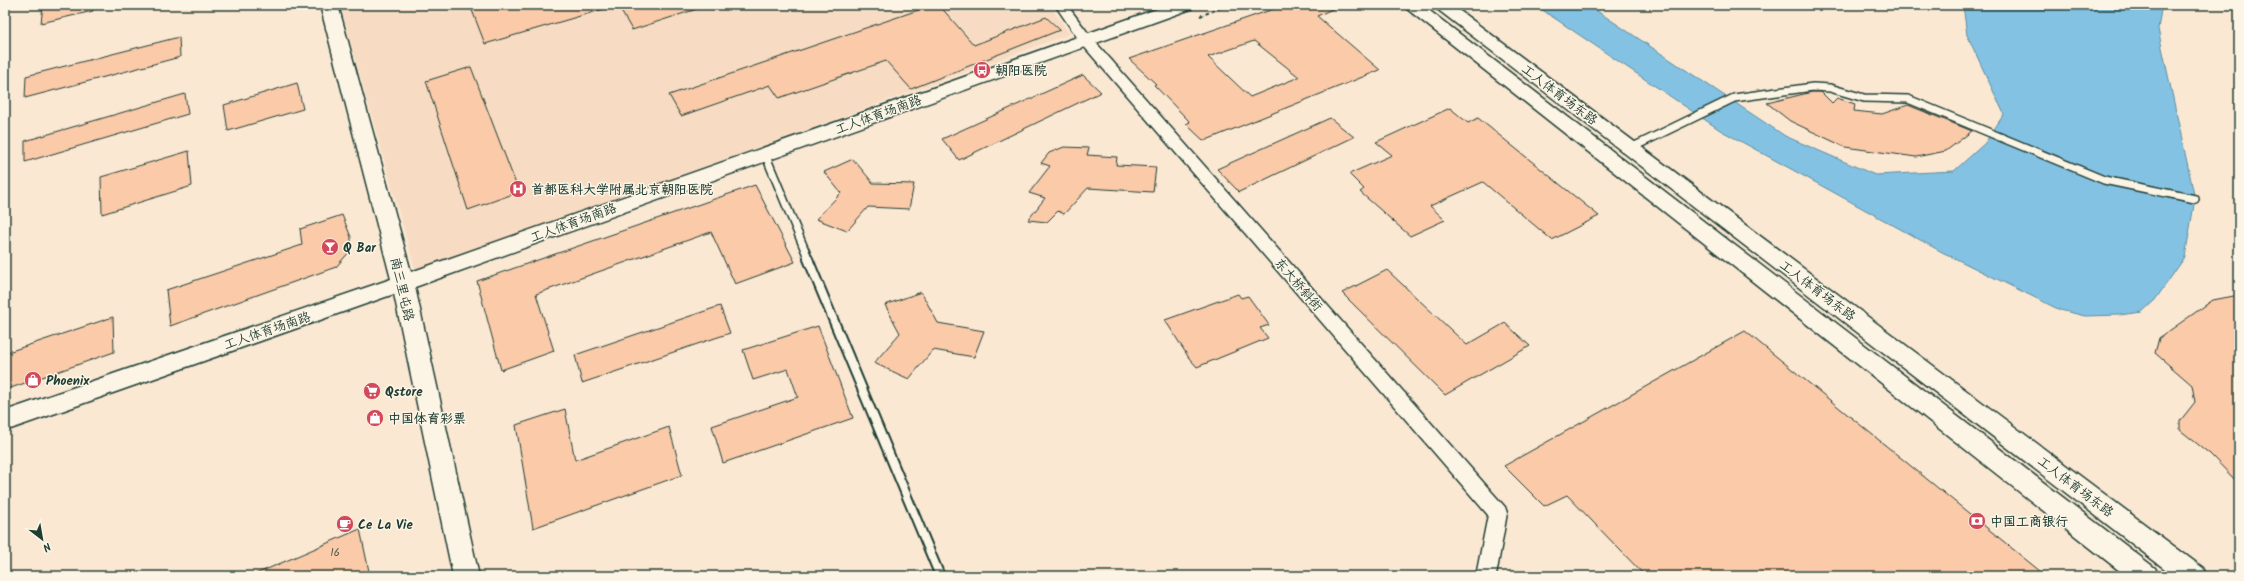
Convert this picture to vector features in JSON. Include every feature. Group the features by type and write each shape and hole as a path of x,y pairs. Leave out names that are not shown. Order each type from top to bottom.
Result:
{"street":[{"name":"南三里屯路","path":"329,5 403,283 466,576"},
{"name":"东大桥斜街","path":"1061,5 1086,40 1498,513 1486,576"},
{"name":"工人体育场南路","path":"5,421 403,283 1185,5"},
{"name":"工人体育场东路","path":"1411,5 2146,576"},
{"name":"工人体育场东路","path":"1441,5 2194,576"}],"lane":[{"path":"1631,148 1734,98 1813,87 1830,88 1864,98 1908,99 1991,135 2104,180 2194,199"},
{"path":"765,154 940,576"}],"shaded area":[{"name":"首都医科大学附属北京朝阳医院","path":"340,5 1049,5 1070,34 416,272"}],"water":[{"path":"1535,5 1588,5 1785,136 1875,175 1954,171 1985,143 2004,114 1967,35 1963,5 2166,5 2161,10 2158,29 2195,199 2185,257 2155,300 2142,312 2119,315 2085,316 2060,310 1942,252 1720,130"}],"building":[{"path":"43,5 92,5 93,11 41,23"},
{"path":"470,5 603,5 604,9 485,44"},
{"path":"640,5 699,5 700,8 632,30 621,11"},
{"path":"933,5 939,5 974,45 1046,17 1060,30 911,89 886,61 779,98 770,85 681,116 669,95"},
{"path":"1285,5 1341,5 1317,16 1380,70 1204,141 1186,124 1190,122 1154,85 1156,84 1129,59","holes":["1254,41 1299,77 1250,97 1208,57"]},
{"path":"179,37 180,57 25,98 26,76"},
{"path":"471,67 519,192 468,210 426,81"},
{"path":"1083,75 1101,92 959,160 942,139"},
{"path":"297,83 303,109 228,131 224,105"},
{"path":"1812,92 1821,92 1832,103 1837,98 1855,104 1854,111 1882,114 1908,105 1972,131 1946,151 1916,157 1845,147 1790,121 1767,103"},
{"path":"185,94 188,114 25,162 25,141"},
{"path":"1450,108 1468,123 1478,118 1599,216 1552,240 1483,182 1430,206 1445,220 1410,236 1360,192 1364,189 1349,174 1392,155 1376,142"},
{"path":"1330,118 1354,137 1239,192 1217,169"},
{"path":"1064,147 1089,148 1087,155 1117,157 1116,165 1156,167 1153,192 1088,188 1064,214 1058,211 1047,222 1028,220 1045,198 1029,193 1050,166 1041,163 1049,153"},
{"path":"189,151 192,186 102,214 101,177"},
{"path":"853,159 873,183 914,184 909,209 868,207 847,231 816,219 841,193 824,172"},
{"path":"755,185 795,262 735,284 711,232 536,294 554,351 501,370 477,281"},
{"path":"342,215 351,237 351,250 336,267 170,326 166,290 302,245 300,229"},
{"path":"1387,270 1467,345 1505,323 1530,346 1445,395 1342,293"},
{"path":"921,292 938,323 984,331 974,357 933,350 909,379 874,363 900,333 885,305"},
{"path":"1238,294 1241,298 1248,296 1269,325 1260,328 1268,338 1197,367 1189,358 1165,320"},
{"path":"2239,295 2239,484 2210,454 2180,430 2180,421 2195,402 2192,385 2155,353 2159,338 2213,300"},
{"path":"720,306 730,333 582,383 575,355"},
{"path":"113,317 114,352 5,390 5,353"},
{"path":"818,326 853,418 723,463 712,426 798,397 788,369 753,380 743,350"},
{"path":"1745,331 2046,576 1645,576 1567,495 1544,506 1504,466"},
{"path":"565,409 575,460 669,427 682,475 533,528 516,425"},
{"path":"360,529 370,576 251,576"}],"place":[{"name":"朝阳医院","path":"982,70"},
{"name":"首都医科大学附属北京朝阳医院","path":"518,189"},
{"name":"Q Bar","path":"330,247"},
{"name":"Phoenix","path":"33,380"},
{"name":"Qstore","path":"372,391"},
{"name":"中国体育彩票","path":"375,418"},
{"name":"中国工商银行","path":"1977,521"},
{"name":"Ce La Vie","path":"345,524"}]}
